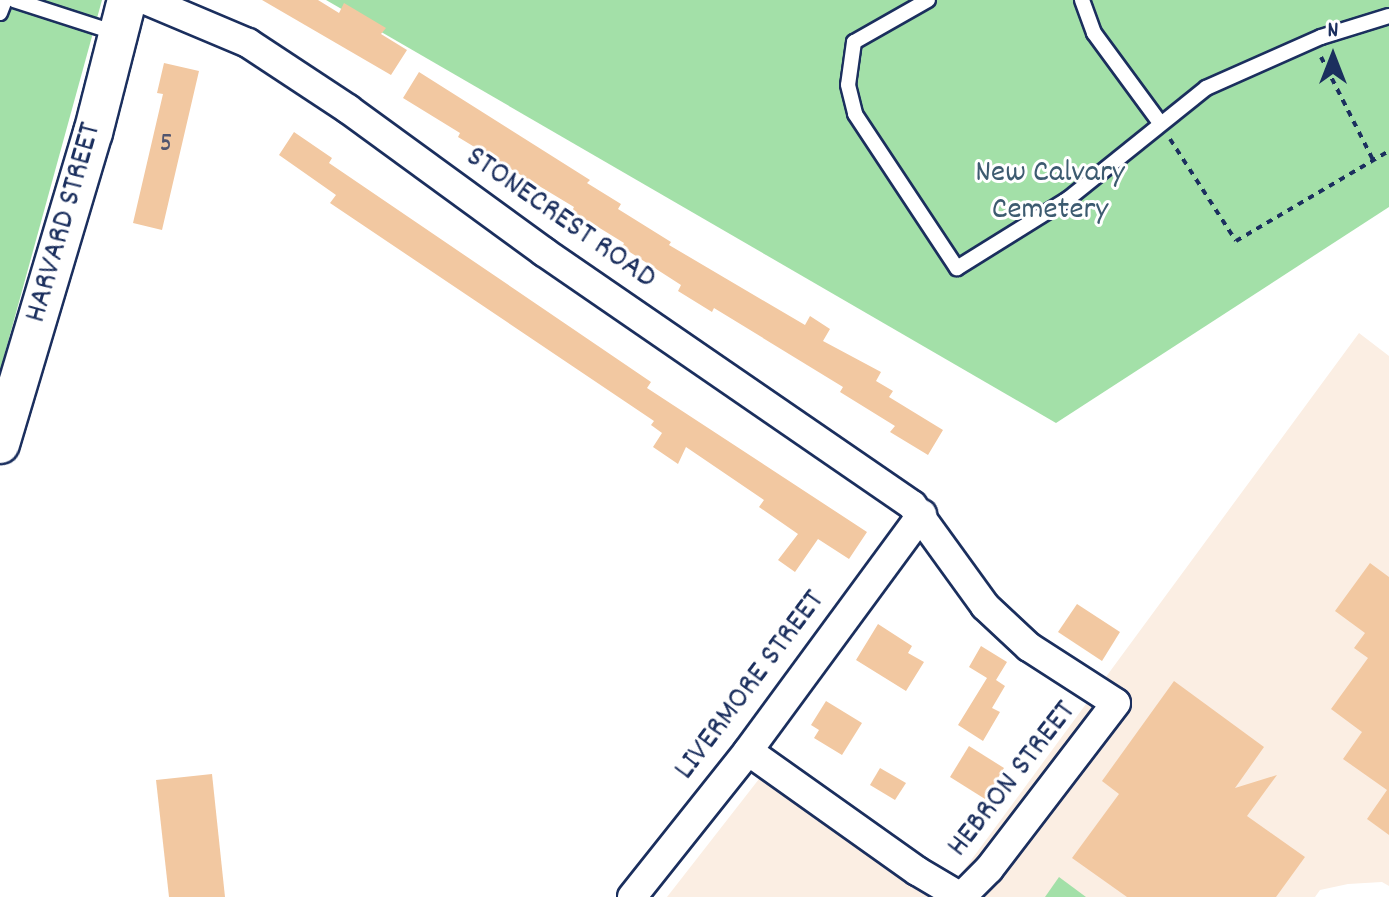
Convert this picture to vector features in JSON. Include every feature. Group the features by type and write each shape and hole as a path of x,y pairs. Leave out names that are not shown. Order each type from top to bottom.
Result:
{"main road":[{"name":"HARVARD STREET","path":"0,444 93,133 122,17"}],"street":[{"name":"STONECREST ROAD","path":"146,0 248,43 348,109 544,252 875,478 922,514 985,606 1029,647 1116,703"},
{"name":"LIVERMORE STREET","path":"632,897 748,751 922,514"},
{"name":"HEBRON STREET","path":"961,897 989,869 1116,703"},
{"path":"748,751 917,871 961,897"}],"lane":[{"path":"0,13 5,0"},
{"path":"14,0 122,17"},
{"path":"928,0 854,42 848,85 855,114 957,268 1068,199 1206,88 1313,40 1389,16"},
{"path":"1082,0 1094,33 1160,123"}],"path":[{"path":"1313,40 1374,160"},
{"path":"1160,123 1236,241 1389,151"}],"shaded area":[{"path":"1359,333 1389,356 1389,886 1382,882 1348,884 1320,890 1315,897 944,897"},
{"path":"759,779 932,897 667,897"}],"green space":[{"path":"0,0 102,0 0,371"},
{"name":"New Calvary Cemetery","path":"326,0 1389,0 1389,207 1056,423"},
{"path":"1059,877 1086,897 1045,897"}],"building":[{"path":"262,0 318,0 339,13 344,3 386,28 381,34 407,50 391,75"},
{"path":"164,63 199,71 162,230 133,223 163,94 157,93"},
{"path":"419,72 590,180 587,183 621,204 618,209 671,242 669,245 805,325 810,316 830,329 823,341 881,372 876,381 893,391 889,397 943,430 928,455 890,432 895,426 840,392 843,387 714,308 712,312 678,291 681,285 622,247 624,243 572,211 574,207 458,137 460,133 403,98"},
{"path":"294,132 332,158 329,163 651,382 647,388 867,532 849,559 818,539 795,572 778,560 798,534 759,507 764,500 686,447 678,464 653,447 662,433 651,425 654,421 330,203 336,195 279,155"},
{"path":"1370,563 1389,577 1389,835 1367,819 1387,790 1343,759 1362,732 1331,709 1368,658 1354,648 1365,633 1335,611"},
{"path":"1077,604 1120,632 1102,661 1058,632"},
{"path":"878,624 912,646 908,653 924,662 906,691 856,660"},
{"path":"981,646 1007,662 996,680 1005,686 992,708 1000,712 983,741 958,725 987,678 969,667"},
{"path":"1174,681 1264,747 1235,788 1277,775 1247,816 1305,857 1276,897 1127,897 1072,858 1119,794 1102,781"},
{"path":"826,701 862,723 842,755 814,738 819,730 811,725"},
{"path":"969,746 1004,768 985,799 950,777"},
{"path":"880,768 906,783 895,800 870,785"},
{"path":"212,774 225,897 169,897 156,780"}]}
